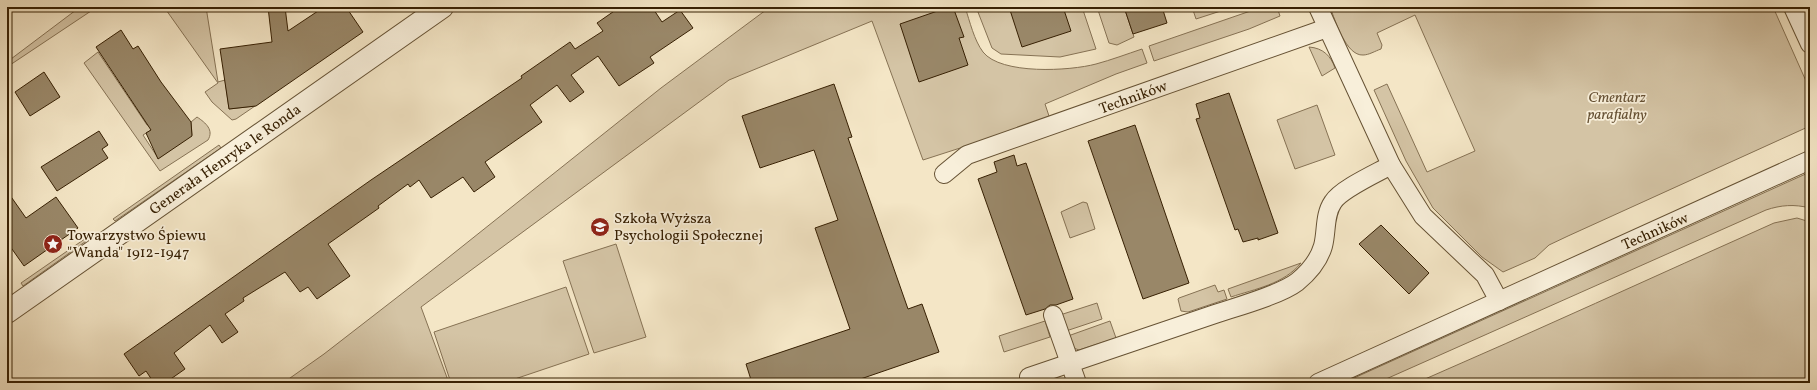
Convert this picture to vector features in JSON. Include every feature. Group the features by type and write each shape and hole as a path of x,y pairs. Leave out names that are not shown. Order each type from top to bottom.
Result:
{"street":[{"name":"Generała Henryka le Ronda","path":"7,312 442,7"},
{"path":"1318,7 1391,165 1424,216 1485,275 1499,301"},
{"path":"1793,7 1810,44"},
{"name":"Techników","path":"944,174 967,155 1328,28"},
{"name":"Techników","path":"1318,383 1810,160"},
{"path":"1029,377 1232,308 1280,291 1296,283 1309,271 1323,246 1329,210 1334,200 1347,190 1391,165"},
{"path":"1053,315 1077,383"}],"green space":[{"path":"80,7 97,7 7,67 7,62"},
{"path":"164,7 206,7 218,82 225,80 229,109 255,106 236,119 232,120 212,102 205,92 218,83"},
{"path":"770,7 869,7 870,10 878,7 965,7 975,36 983,52 992,59 1005,65 1036,69 1070,68 1096,64 1142,49 1147,63 1116,74 1045,104 1050,119 923,160 872,21 729,80 421,307 449,383 283,383 324,354 444,261 661,88"},
{"path":"976,7 1082,7 1096,49 1060,57 1001,54 992,48"},
{"path":"1097,7 1124,7 1134,37 1117,45 1109,43"},
{"path":"1192,7 1233,7 1196,19"},
{"path":"1262,7 1277,7 1280,16 1249,29 1154,61 1149,46"},
{"name":"Cmentarz parafialny","path":"1330,7 1773,7 1810,90 1810,126 1549,245 1535,258 1503,272 1482,257 1433,208 1406,161 1374,90 1387,84 1427,172 1475,151 1415,15 1377,33 1382,45 1381,49 1370,54 1363,55 1357,54 1346,44"},
{"path":"1309,47 1326,53 1335,68 1322,76"},
{"path":"98,52 147,125 159,125 143,135 158,158 192,135 191,122 197,117 206,124 210,130 208,140 160,171 84,63"},
{"path":"1317,105 1335,155 1295,169 1277,120"},
{"path":"219,145 221,148 115,221 113,219"},
{"path":"1810,172 1810,208 1788,206 1766,210 1377,383 1343,383"},
{"path":"1083,202 1087,203 1095,229 1070,238 1061,212"},
{"path":"1797,218 1810,222 1810,383 1416,383 1774,223"},
{"path":"89,236 89,239 23,286 21,283"},
{"path":"616,244 646,337 594,353 563,261"},
{"path":"1301,263 1278,281 1231,297 1228,289"},
{"path":"1215,285 1218,292 1224,290 1227,299 1188,312 1181,311 1179,298"},
{"path":"566,287 589,354 503,383 451,383 434,332"},
{"path":"1097,303 1102,319 1066,331 1060,315"},
{"path":"1045,321 1050,337 1004,352 999,336"},
{"path":"1110,321 1116,338 1079,350 1071,347 1068,336"}],"building":[{"path":"268,7 285,7 288,31 324,7 346,7 363,32 256,106 229,109 220,49 272,42"},
{"path":"620,7 652,7 662,22 680,10 693,28 650,57 654,63 619,86 598,56 571,75 584,92 570,102 557,85 530,105 542,122 485,162 495,177 474,192 463,177 431,198 419,180 410,187 408,184 378,206 379,208 328,244 350,276 317,299 308,287 300,292 285,272 243,298 244,301 225,314 238,332 222,343 210,325 174,353 185,369 165,383 154,383 146,371 139,376 124,354 371,180 522,78 521,76 570,42 575,49 603,31 597,23"},
{"path":"949,7 953,7 964,37 959,38 968,65 919,82 900,24"},
{"path":"1009,7 1063,7 1071,31 1022,47"},
{"path":"1124,7 1162,7 1167,23 1133,34"},
{"path":"121,30 133,49 138,46 161,82 191,122 192,136 158,159 146,133 151,130 96,47"},
{"path":"44,72 60,97 30,116 15,92"},
{"path":"834,84 852,137 848,138 908,309 922,304 939,352 849,383 752,383 746,364 850,329 815,228 838,220 814,150 760,168 742,116"},
{"path":"1229,93 1278,233 1258,240 1258,238 1243,242 1238,229 1235,230 1196,119 1200,118 1196,104"},
{"path":"1135,125 1189,283 1143,299 1088,141"},
{"path":"99,131 108,145 102,149 108,158 57,191 41,167"},
{"path":"1014,155 1017,166 1026,163 1073,299 1056,305 1050,305 1045,309 1026,315 978,179 997,172 994,162"},
{"path":"7,191 26,218 56,197 78,228 24,266 7,242"},
{"path":"1381,225 1429,273 1409,294 1359,244"}],"place":[{"name":"Szkoła Wyższa Psychologii Społecznej","path":"600,227"},
{"name":"Towarzystwo Śpiewu \"Wanda\" 1912-1947","path":"53,244"}]}
